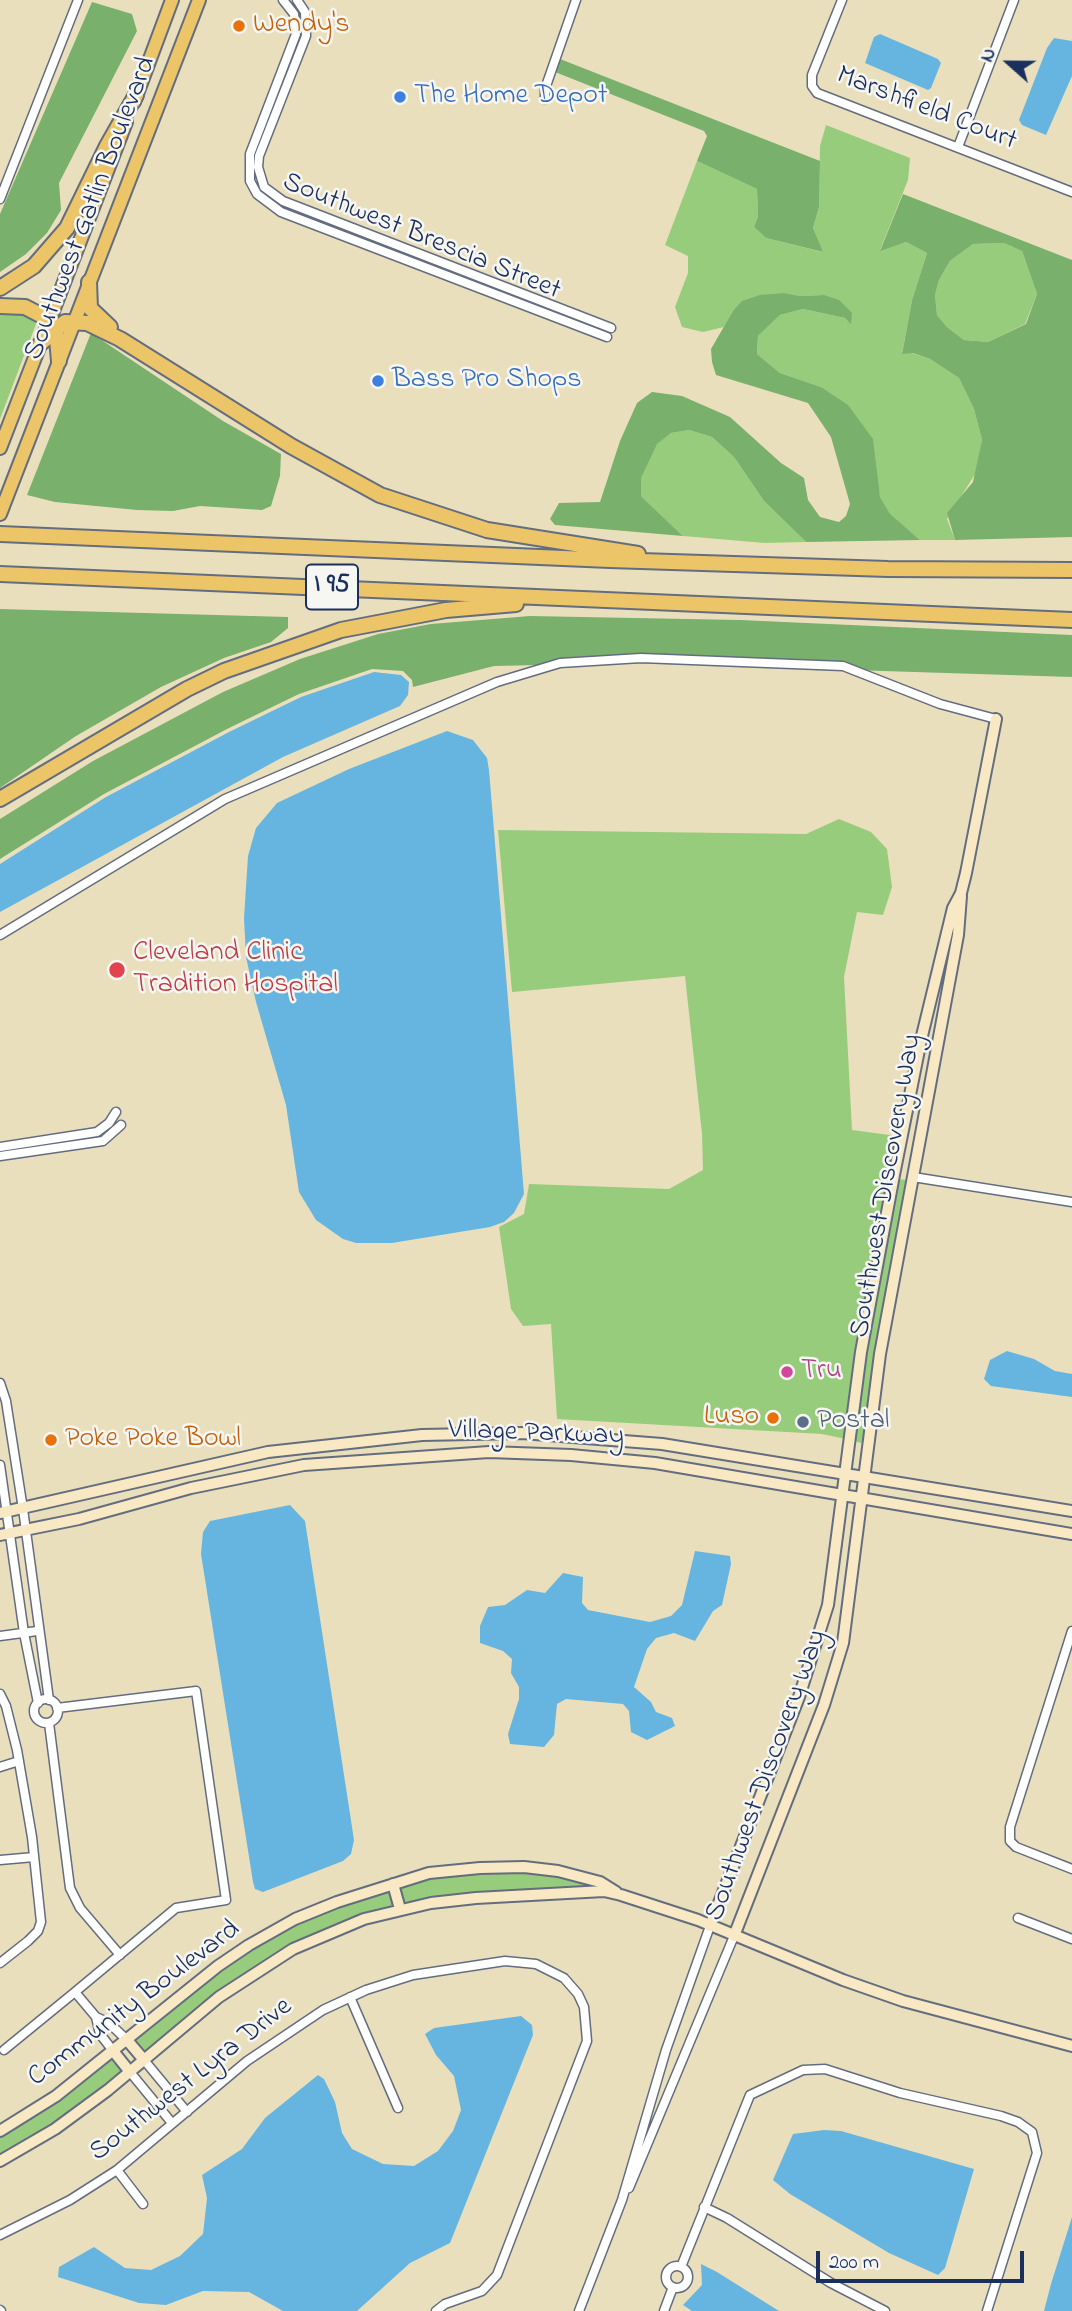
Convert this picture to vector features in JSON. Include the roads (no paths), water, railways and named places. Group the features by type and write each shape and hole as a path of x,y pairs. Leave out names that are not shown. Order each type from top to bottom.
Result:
{"highway":[{"path":"0,288 34,266 67,228 107,146 136,95"},
{"path":"89,282 88,299 94,314 120,339"},
{"path":"0,306 25,307 53,324 74,320 120,339 291,446 380,495 487,530 667,561"},
{"path":"41,342 53,324"},
{"path":"53,324 58,361"},
{"name":"I 95","path":"0,534 888,569 1072,570"},
{"name":"I 95","path":"0,574 1072,620"},
{"path":"0,799 187,689 224,671 341,629 446,610 498,604 664,602"}],"main road":[{"name":"Southwest Gatlin Boulevard","path":"53,324 172,0"},
{"name":"Southwest Gatlin Boulevard","path":"0,514 200,0"},
{"name":"Southwest Gatlin Boulevard","path":"0,448 41,342"}],"street":[{"path":"0,199 78,0"},
{"name":"Southwest Brescia Street","path":"283,0 294,14 296,34 250,154 250,181 257,194 281,212 609,332 283,201 264,187 260,177 259,156 306,36 305,12 297,0"},
{"path":"545,99 545,89 576,0"},
{"name":"Marshfield Court","path":"842,0 812,75 812,86 817,93 1072,192"},
{"path":"957,147 1014,0"},
{"path":"0,935 225,799 497,681 560,663 641,658 843,666 940,704 996,719"},
{"name":"Southwest Discovery Way","path":"579,2311 622,2200 734,1936 835,1670 849,1613 880,1354 960,922 961,893 996,719"},
{"name":"Southwest Discovery Way","path":"622,2200 666,2050 710,1926 790,1721 821,1631 834,1570 861,1352 894,1175 921,1040 953,908 961,893"},
{"path":"0,1147 97,1132 109,1123 116,1112"},
{"path":"0,1156 103,1141 121,1125"},
{"path":"894,1175 1072,1202"},
{"path":"0,1383 6,1401 23,1509 37,1631 49,1700 57,1708 57,1715 48,1723"},
{"name":"Village Parkway","path":"4,1513 268,1452 444,1434 573,1435 662,1444 1072,1511"},
{"name":"Village Parkway","path":"5,1534 191,1488 304,1465 430,1454 571,1455 655,1463 1072,1534"},
{"path":"0,1465 5,1534 38,1703 36,1717 48,1723"},
{"path":"0,1636 37,1631"},
{"path":"1072,1631 1010,1827 1010,1841 1016,1847 1072,1869"},
{"path":"4,2050 176,1908 226,1900 196,1691 57,1708"},
{"path":"0,1694 6,1706 19,1761 41,1922 38,1931 0,1963"},
{"path":"38,1703 49,1700"},
{"path":"48,1723 70,1888 80,1908 120,1955"},
{"path":"0,1767 19,1761"},
{"path":"0,1860 34,1857"},
{"name":"Community Boulevard","path":"0,2131 56,2096 218,1966 249,1945 295,1919 429,1873 524,1867 582,1876 621,1895 710,1926 903,2001 1072,2046"},
{"path":"393,1884 400,1909"},
{"name":"Community Boulevard","path":"0,2161 55,2129 130,2072 219,1997 282,1955 335,1930 400,1909 477,1898 604,1892 621,1895"},
{"path":"1018,1918 1072,1939"},
{"name":"Southwest Lyra Drive","path":"0,2235 70,2200 117,2170 289,2031 351,1997 413,1975 505,1961 536,1964 552,1970 571,1986 584,2007 587,2041 497,2275 482,2291 445,2304 436,2311"},
{"path":"75,1992 96,2017 109,2023 127,2040 187,2112"},
{"path":"351,1997 397,2108"},
{"path":"96,2017 100,2034 172,2123"},
{"path":"681,2267 750,2095 803,2070 825,2069 900,2093 1018,2122 1032,2132 1037,2153 987,2311"},
{"path":"117,2170 143,2204"},
{"path":"704,2207 727,2218 831,2283 886,2311"},
{"path":"674,2267 681,2267 688,2274 688,2281 680,2288 673,2287 667,2279 668,2272 674,2267"},
{"path":"664,2311 673,2287"}],"water":[{"path":"880,34 938,59 941,63 931,88 928,90 865,63 874,37"},
{"path":"1054,38 1072,41 1072,76 1046,135 1022,125 1019,120 1047,48"},
{"path":"374,672 401,675 409,682 408,695 400,706 283,757 0,912 0,864 106,797 229,732 301,697"},
{"path":"447,731 473,740 487,758 489,770 524,1194 514,1213 504,1222 490,1227 392,1243 356,1243 343,1239 316,1220 299,1192 286,1105 246,957 244,918 248,856 256,828 277,803 349,769"},
{"path":"1007,1351 1034,1359 1055,1371 1072,1374 1072,1397 991,1386 984,1379 990,1360"},
{"path":"290,1505 305,1521 354,1840 351,1854 343,1861 263,1892 255,1889 253,1882 201,1554 203,1532 210,1521"},
{"path":"695,1551 730,1556 731,1564 722,1605 713,1611 695,1641 674,1633 656,1638 647,1649 634,1687 651,1702 656,1712 672,1718 675,1726 647,1740 631,1732 629,1711 623,1704 566,1699 557,1704 554,1735 544,1747 510,1744 508,1734 519,1699 519,1687 511,1673 512,1659 503,1651 480,1643 480,1626 488,1607 505,1605 527,1590 545,1593 563,1573 583,1577 582,1603 588,1610 650,1622 671,1616 682,1605"},
{"path":"521,2016 532,2025 533,2035 450,2243 410,2263 357,2311 283,2311 249,2292 203,2291 166,2305 139,2303 58,2277 59,2267 94,2247 125,2268 151,2270 180,2256 203,2234 207,2198 202,2175 242,2149 265,2118 318,2075 324,2079 335,2102 342,2133 352,2149 383,2164 414,2166 438,2151 453,2131 461,2110 454,2076 436,2055 425,2034 434,2028"},
{"path":"841,2131 974,2169 945,2268 938,2275 889,2253 790,2194 773,2180 793,2134"},
{"path":"1072,2217 1072,2311 1044,2311 1051,2284"},
{"path":"701,2264 779,2311 692,2311 683,2305 702,2285"}],"place":[{"name":"Wendy's","path":"239,26"},
{"name":"The Home Depot","path":"400,97"},
{"name":"Bass Pro Shops","path":"378,381"},
{"name":"Cleveland Clinic Tradition Hospital","path":"117,970"},
{"name":"Tru","path":"787,1372"},
{"name":"Luso","path":"773,1418"},
{"name":"Postal","path":"803,1422"},
{"name":"Poke Poke Bowl","path":"51,1440"}]}
